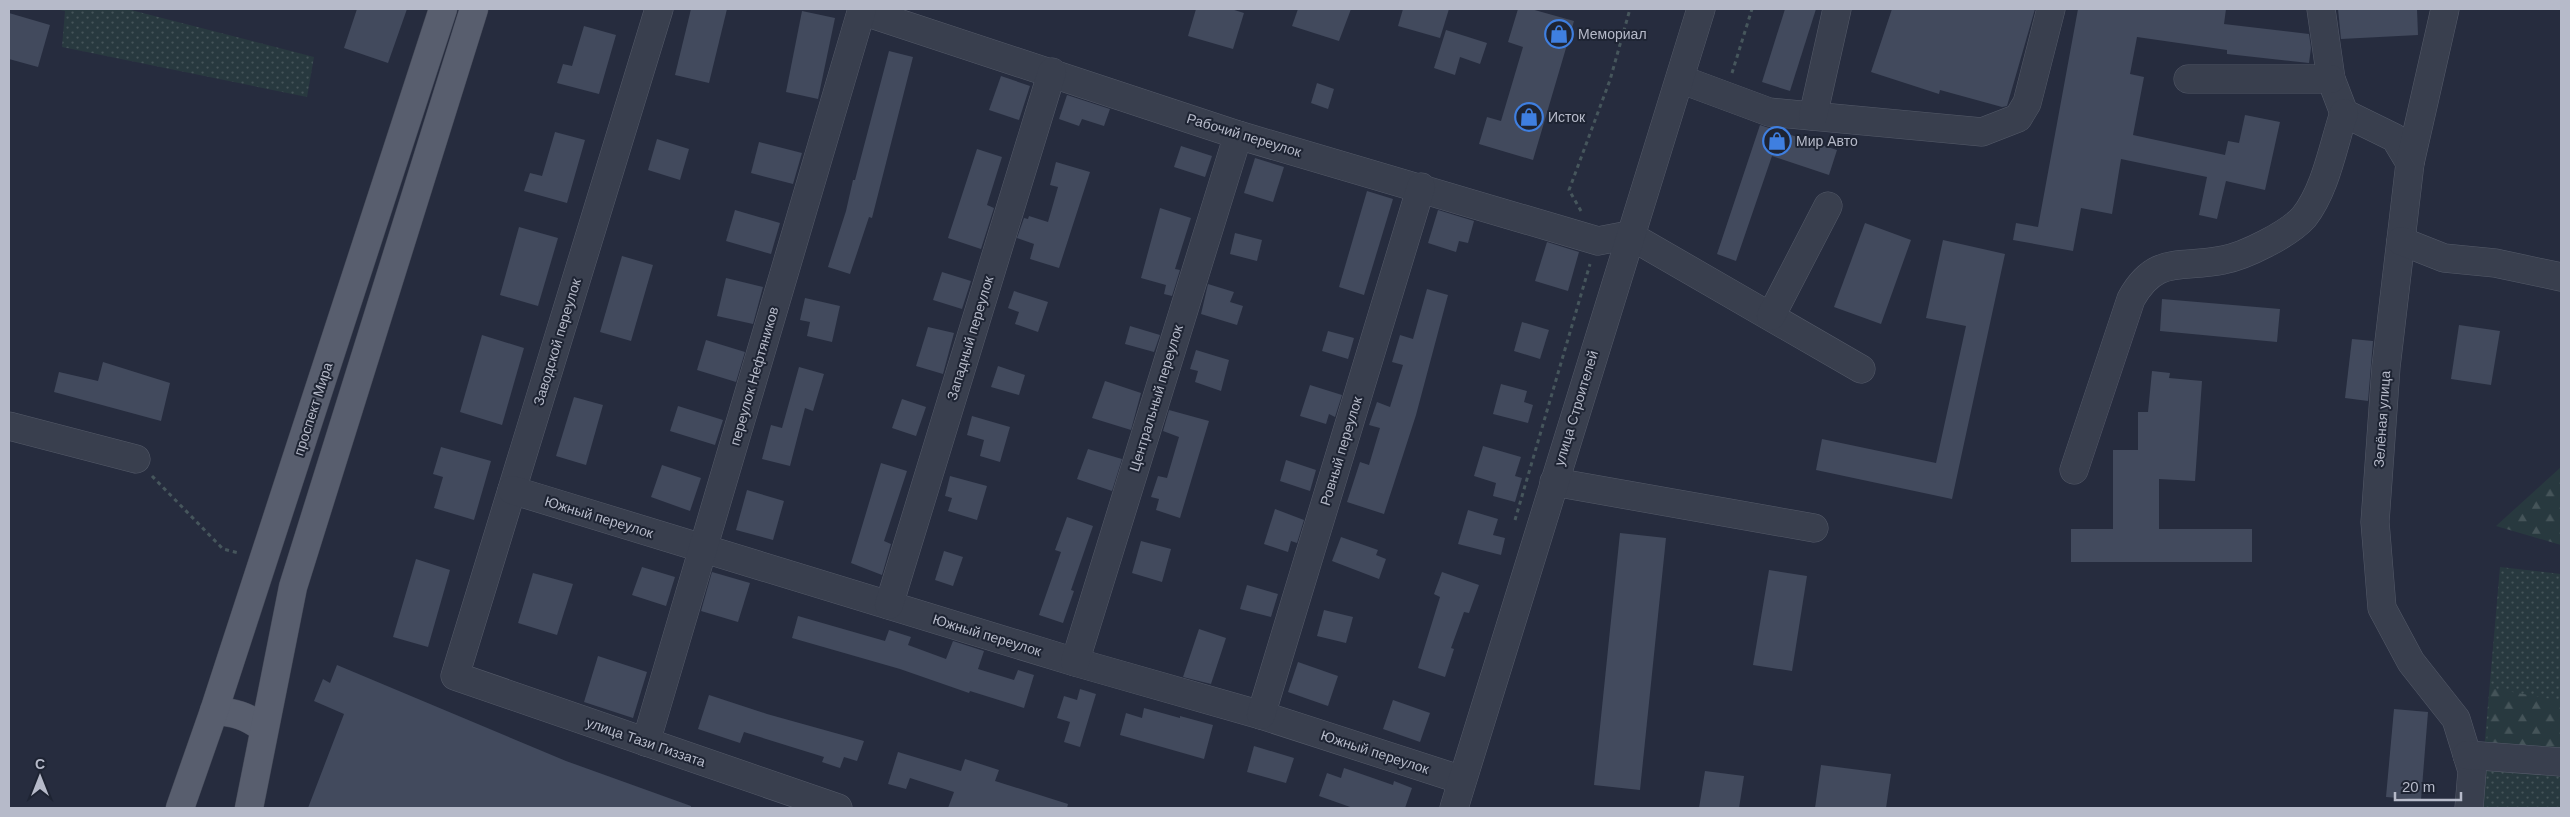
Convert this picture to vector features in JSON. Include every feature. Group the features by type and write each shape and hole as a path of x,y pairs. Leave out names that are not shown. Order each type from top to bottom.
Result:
{"main road":[{"name":"проспект Мира","path":"180,808 214,711 443,9"},
{"path":"248,808 293,587 474,9"},
{"path":"214,711 232,712 249,718 263,728"}],"street":[{"name":"Заводской переулок","path":"455,676 659,9"},
{"name":"улица Строителей","path":"1454,808 1701,9"},
{"path":"1813,116 1837,9"},
{"path":"1680,79 1769,112 1982,132 2018,118 2027,103 2051,9"},
{"path":"2074,470 2131,299 2140,282 2150,272 2174,265 2224,260 2262,245 2304,217 2318,193 2344,113 2331,79 2321,9"},
{"name":"Зелёная улица","path":"2445,9 2410,163 2386,367 2375,522 2382,608 2411,662 2456,719 2472,771 2469,808"},
{"name":"Рабочий переулок","path":"862,10 1238,135 1598,240 1630,235"},
{"name":"переулок Нефтяников","path":"646,742 862,10"},
{"name":"Западный переулок","path":"889,604 1052,72"},
{"path":"2188,78 2331,79"},
{"path":"2344,113 2396,138 2410,163"},
{"name":"Центральный переулок","path":"1075,662 1238,135"},
{"name":"Ровный переулок","path":"1261,715 1421,188"},
{"path":"1770,316 1828,206"},
{"path":"1630,235 1861,369"},
{"path":"2401,241 2444,258 2495,264 2561,277"},
{"path":"9,426 136,459"},
{"path":"1554,482 1814,528"},
{"name":"Южный переулок","path":"512,490 703,550 889,604 1075,662 1261,715 1462,780"},
{"name":"улица Тази Гиззата","path":"455,676 838,808"},
{"path":"2467,755 2561,762"}],"path":[{"path":"1598,240 1570,190 1610,80 1630,9"},
{"path":"1725,95 1752,9"},
{"path":"136,459 223,549"}],"green space":[{"path":"55,9 127,9 314,57 307,97 62,47 65,11"},
{"path":"2561,467 2561,545 2496,526"},
{"path":"2500,567 2561,574 2561,808 2479,808"},
{"path":"2491,688 2561,701 2561,756 2487,743"}],"building":[{"path":"357,9 407,9 388,63 344,48"},
{"path":"691,9 727,9 709,83 675,75"},
{"path":"1196,9 1231,9 1244,13 1233,49 1188,36"},
{"path":"1298,9 1351,9 1339,41 1292,26"},
{"path":"1403,9 1449,9 1440,38 1398,26"},
{"path":"1518,9 1531,9 1574,21 1533,160 1479,144 1487,117 1501,121 1523,47 1508,42"},
{"path":"1785,9 1816,9 1790,91 1762,82"},
{"path":"1892,9 2035,9 2007,106 2002,107 1940,90 1939,94 1871,72"},
{"path":"2078,9 2226,9 2224,24 2309,34 2311,48 2309,63 2227,54 2227,50 2137,37 2130,74 2144,77 2133,135 2225,155 2228,141 2239,143 2245,115 2280,122 2265,190 2226,181 2217,219 2199,215 2207,177 2121,159 2112,214 2081,208 2073,251 2013,240 2016,223 2038,227"},
{"path":"2338,9 2417,9 2418,35 2341,39"},
{"path":"802,11 835,18 818,99 786,92"},
{"path":"9,13 50,25 38,67 9,59"},
{"path":"584,26 616,35 599,94 557,83 563,64 572,66"},
{"path":"1446,30 1487,43 1480,64 1460,57 1455,75 1434,68"},
{"path":"889,51 913,57 872,218 869,217 850,274 828,267 846,211 853,180 855,180"},
{"path":"1001,76 1030,86 1019,120 989,110"},
{"path":"1317,83 1334,89 1328,109 1311,103"},
{"path":"1067,95 1110,109 1104,126 1082,119 1079,126 1059,119"},
{"path":"1760,125 1837,150 1829,175 1772,156 1736,261 1717,254"},
{"path":"555,132 585,140 567,203 524,191 530,173 542,176"},
{"path":"657,139 689,149 680,180 648,170"},
{"path":"759,142 802,153 793,184 751,173"},
{"path":"1181,146 1212,156 1205,177 1174,167"},
{"path":"977,149 1002,157 987,205 994,208 981,249 948,238"},
{"path":"1255,158 1284,167 1273,202 1244,193"},
{"path":"1056,162 1090,172 1059,268 1030,259 1034,244 1017,238 1024,218 1028,219 1029,216 1048,222 1058,187 1050,185"},
{"path":"1367,191 1393,199 1364,295 1339,287"},
{"path":"1160,208 1191,218 1175,269 1180,270 1172,296 1164,294 1166,285 1141,278"},
{"path":"735,210 780,223 771,254 726,241"},
{"path":"1438,210 1474,221 1468,243 1459,241 1456,252 1428,243"},
{"path":"1865,223 1911,240 1881,324 1834,307"},
{"path":"519,227 558,238 538,306 500,295"},
{"path":"1235,233 1262,240 1257,261 1230,254"},
{"path":"1943,240 2005,254 1952,499 1816,470 1822,439 1936,463 1966,326 1926,318"},
{"path":"1547,242 1579,252 1568,291 1535,281"},
{"path":"622,256 653,265 631,341 600,332"},
{"path":"942,272 971,281 962,309 933,300"},
{"path":"726,278 763,287 753,324 717,316"},
{"path":"1208,284 1234,292 1230,302 1243,306 1237,325 1201,314"},
{"path":"1427,289 1448,295 1416,415 1384,514 1347,502 1360,462 1369,465 1380,428 1369,425 1377,402 1390,407 1403,365 1392,362 1400,335 1413,339"},
{"path":"1014,291 1048,302 1038,332 1015,324 1019,312 1008,308"},
{"path":"805,298 840,306 832,342 807,336 810,322 800,320"},
{"path":"2162,299 2280,309 2277,342 2160,331"},
{"path":"1522,322 1549,330 1540,359 1514,351"},
{"path":"2459,325 2500,331 2491,385 2451,379"},
{"path":"1130,326 1160,335 1154,352 1125,344"},
{"path":"928,327 954,333 943,374 916,366"},
{"path":"1328,331 1354,338 1348,359 1322,351"},
{"path":"482,335 524,348 502,425 460,412"},
{"path":"2352,339 2373,341 2368,401 2345,398"},
{"path":"706,340 745,352 736,382 697,370"},
{"path":"1196,350 1229,360 1221,391 1195,382 1198,371 1190,369"},
{"path":"103,362 170,383 161,421 54,392 59,372 98,381"},
{"path":"998,366 1025,375 1019,395 991,387"},
{"path":"799,367 824,374 813,411 805,408 790,466 762,459 771,425 782,428"},
{"path":"2152,371 2170,373 2169,378 2202,381 2195,481 2159,479 2159,529 2252,529 2252,562 2071,562 2071,529 2113,529 2113,450 2138,450 2138,412 2148,412"},
{"path":"1105,381 1141,393 1131,430 1092,418"},
{"path":"1501,384 1527,391 1524,402 1533,405 1528,423 1493,414"},
{"path":"1310,385 1342,395 1335,417 1329,414 1326,424 1300,416"},
{"path":"574,397 603,405 586,465 556,456"},
{"path":"902,399 926,407 916,436 892,428"},
{"path":"678,406 723,420 715,445 670,431"},
{"path":"1169,410 1209,421 1180,518 1156,510 1159,499 1151,497 1158,476 1167,478 1179,437 1163,431"},
{"path":"972,416 1010,427 1000,462 980,456 984,440 967,435"},
{"path":"1483,446 1521,457 1515,476 1522,478 1515,502 1493,496 1496,483 1474,476"},
{"path":"441,447 491,461 474,520 434,508 443,477 433,474"},
{"path":"1088,449 1122,459 1112,491 1077,479"},
{"path":"1286,460 1316,470 1310,491 1280,481"},
{"path":"881,463 907,471 884,541 891,544 882,575 851,563"},
{"path":"662,465 701,478 690,511 651,497"},
{"path":"950,476 987,486 977,520 948,511 952,498 945,496"},
{"path":"747,490 784,501 773,540 736,530"},
{"path":"1275,509 1304,520 1297,543 1291,541 1288,552 1264,544"},
{"path":"1468,510 1498,519 1493,535 1505,538 1501,555 1458,544"},
{"path":"1067,517 1093,526 1071,590 1074,591 1063,623 1039,615 1061,552 1055,550"},
{"path":"1620,533 1666,538 1640,790 1594,785"},
{"path":"1341,537 1378,550 1376,555 1386,559 1379,579 1332,561"},
{"path":"1141,541 1171,549 1162,582 1132,573"},
{"path":"944,551 963,557 953,586 935,580"},
{"path":"416,559 450,570 428,647 393,637"},
{"path":"642,567 675,577 666,606 632,595"},
{"path":"1769,570 1807,576 1792,671 1753,665"},
{"path":"712,572 750,583 738,622 701,611"},
{"path":"1442,572 1479,585 1469,613 1464,612 1451,648 1454,649 1445,677 1418,668 1440,597 1434,594"},
{"path":"533,573 573,584 557,635 518,623"},
{"path":"1247,585 1278,594 1271,617 1240,609"},
{"path":"1324,610 1353,617 1346,643 1317,636"},
{"path":"798,616 885,641 889,630 911,637 908,645 946,659 953,641 984,651 978,669 1014,680 1018,670 1034,675 1024,708 970,691 969,693 900,669 792,638"},
{"path":"1199,629 1226,638 1211,684 1183,677"},
{"path":"598,656 647,672 633,718 584,702"},
{"path":"1298,662 1338,676 1328,706 1288,692"},
{"path":"337,665 566,761 691,806 691,808 308,808 344,714 314,701 323,679 330,683"},
{"path":"1080,689 1096,694 1080,747 1064,742 1070,722 1057,718 1064,696 1077,700"},
{"path":"709,695 767,714 864,741 857,761 844,757 840,768 822,762 824,757 744,732 740,743 698,729"},
{"path":"1393,700 1430,713 1420,742 1383,729"},
{"path":"1144,708 1213,725 1204,759 1120,735 1126,713 1142,718"},
{"path":"2394,709 2428,712 2421,800 2386,797"},
{"path":"1254,746 1294,758 1286,783 1247,772"},
{"path":"898,752 961,771 965,759 999,770 995,781 1068,804 1067,808 948,808 954,792 910,778 906,789 888,784"},
{"path":"1821,765 1891,774 1886,808 1815,808"},
{"path":"1344,768 1393,785 1394,781 1412,788 1405,808 1353,808 1319,796 1327,773 1341,778"},
{"path":"1705,771 1744,776 1739,808 1699,808"}],"place":[{"name":"Мемориал","path":"1559,34"},
{"name":"Исток","path":"1529,117"},
{"name":"Мир Авто","path":"1777,141"}]}
